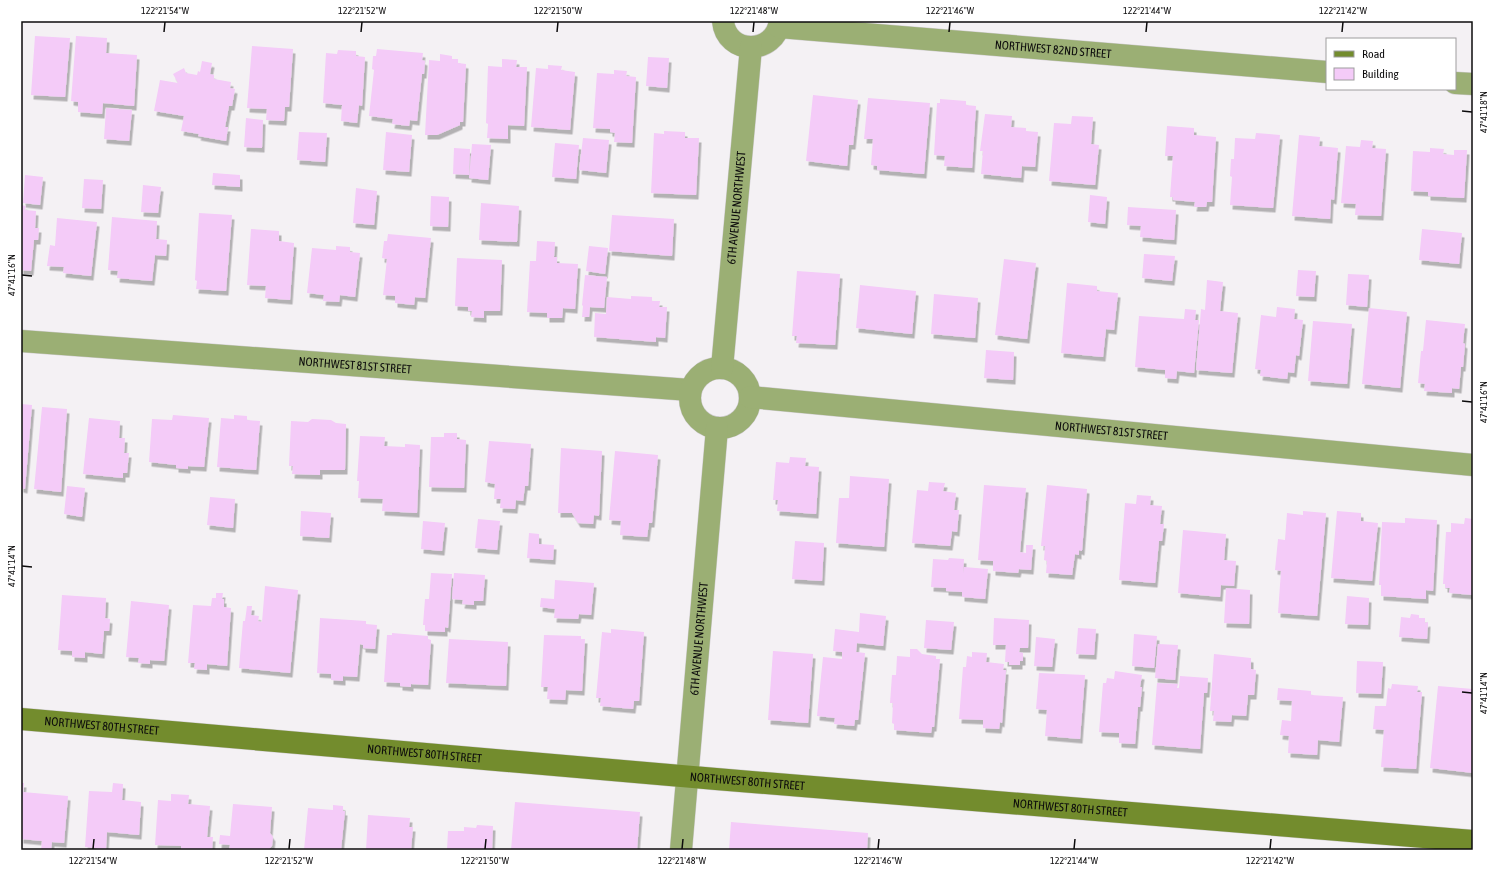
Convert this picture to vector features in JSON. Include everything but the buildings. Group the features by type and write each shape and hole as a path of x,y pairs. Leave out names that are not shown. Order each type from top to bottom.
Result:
{"street":[{"path":"723,21 727,32 732,39 741,45 750,47 760,46 768,42 775,35 780,24"},
{"name":"NORTHWEST 82ND STREET","path":"780,24 1326,72"},
{"name":"6TH AVENUE NORTHWEST","path":"722,368 750,47"},
{"path":"1456,82 1473,84"},
{"name":"NORTHWEST 81ST STREET","path":"21,341 690,390"},
{"path":"722,368 730,369 740,376 746,383 750,396 750,403 746,413 739,421 731,426 717,428 703,423 696,417 691,409 689,400 690,390 694,381 710,369 722,368"},
{"name":"NORTHWEST 81ST STREET","path":"750,396 1473,465"},
{"name":"6TH AVENUE NORTHWEST","path":"681,850 686,777 717,428"},
{"name":"NORTHWEST 80TH STREET","path":"21,719 686,777 1473,841"}]}
